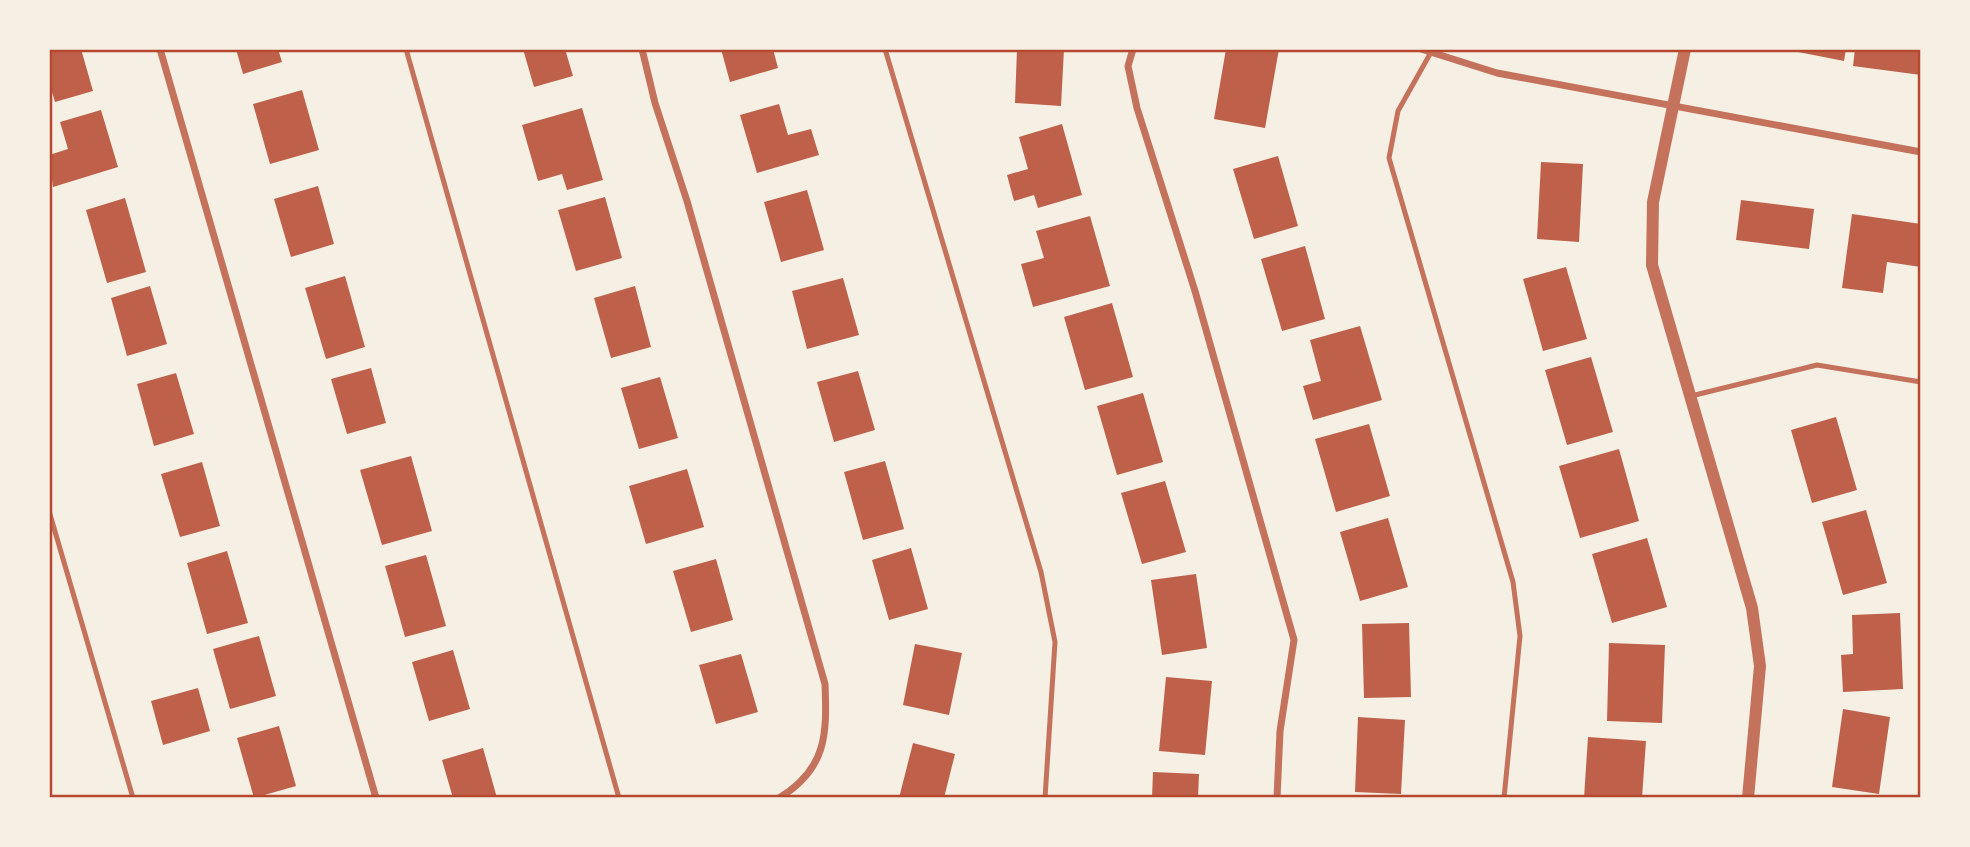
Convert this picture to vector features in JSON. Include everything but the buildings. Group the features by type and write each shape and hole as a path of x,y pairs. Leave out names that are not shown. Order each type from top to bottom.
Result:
{"street":[{"path":"160,49 376,798"},
{"path":"642,49 655,103 687,201 825,684 827,733 819,753 811,772 779,798"},
{"path":"1133,49 1128,66 1137,108 1195,291 1294,640 1280,731 1277,798"},
{"path":"1421,49 1497,73 1921,152"},
{"path":"1685,49 1653,202 1652,265 1752,608 1760,666 1748,798"}],"lane":[{"path":"406,49 619,798"},
{"path":"885,49 1041,572 1055,642 1045,798"},
{"path":"1430,54 1398,111 1389,158 1513,582 1520,636 1504,798"},
{"path":"1690,396 1817,365 1921,382"},
{"path":"49,511 133,798"}]}
